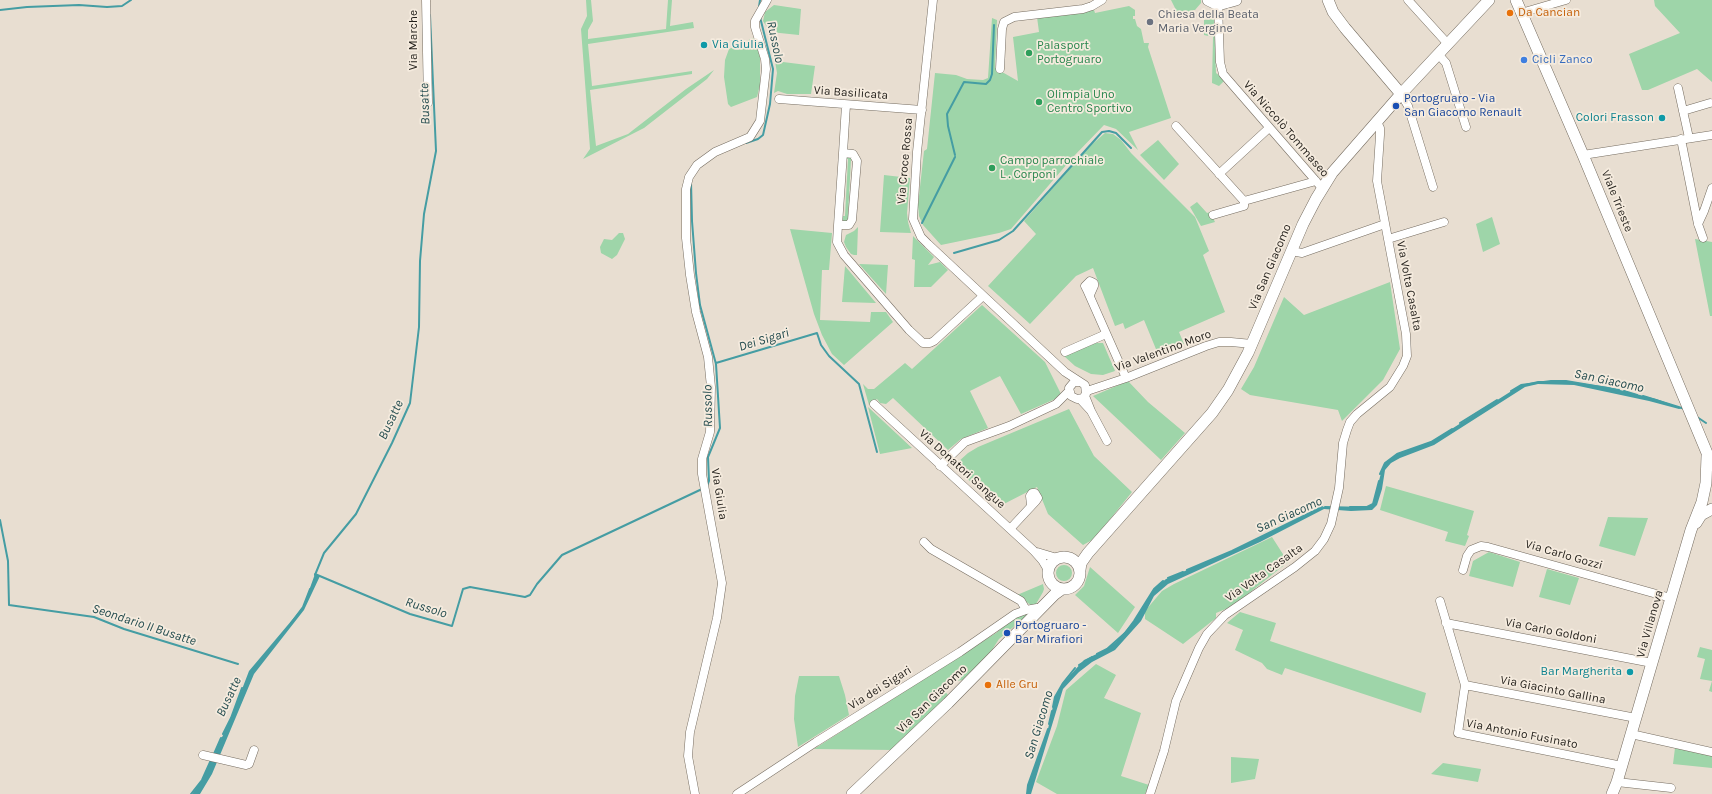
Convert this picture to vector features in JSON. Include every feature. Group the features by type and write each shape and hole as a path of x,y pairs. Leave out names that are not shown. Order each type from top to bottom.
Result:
{"street":[{"name":"Via Marche","path":"426,0 428,103"},
{"name":"Via Giulia","path":"695,794 688,756 690,732 692,718 718,618 722,589 721,572 702,474 702,459 710,432 711,387 708,357 696,312 690,275 686,238 686,189 689,177 697,165 715,152 750,137 760,121 766,69 763,50 754,22 767,0"},
{"name":"Via Croce Rossa","path":"933,0 912,218 921,237 1065,372 1082,392 1071,396 1065,372"},
{"path":"1083,8 1090,0"},
{"path":"1000,69 1002,29 1004,22 1014,17 1092,6 1102,0"},
{"path":"1208,0 1218,5 1236,0"},
{"path":"1328,0 1333,12 1345,28 1401,94 1408,106 1433,187"},
{"path":"1408,0 1447,44"},
{"name":"Via San Giacomo","path":"1080,570 1081,563 1088,553 1213,412 1239,372 1319,185 1489,0"},
{"path":"1521,14 1566,0"},
{"name":"Viale Trieste","path":"1516,1 1584,155 1691,412 1709,451 1712,465"},
{"name":"Via Niccolò Tommaseo","path":"1218,5 1220,62 1223,74 1319,185"},
{"path":"1438,54 1446,63 1466,127"},
{"path":"1678,88 1683,111 1685,138 1698,224 1703,238"},
{"name":"Via Basilicata","path":"779,99 922,110"},
{"path":"1683,111 1710,103"},
{"path":"846,105 837,242 844,255 909,330 923,343 930,343 934,341 984,296"},
{"name":"Via Volta Casalta","path":"1150,794 1164,751 1176,701 1207,634 1217,622 1234,608 1295,567 1315,551 1324,539 1331,524 1339,488 1342,443 1350,422 1357,414 1390,386 1398,376 1407,356 1406,334 1376,181 1380,136 1380,128 1377,122"},
{"path":"1176,126 1244,201"},
{"path":"1219,174 1269,128"},
{"path":"1584,155 1685,138 1712,135"},
{"path":"838,226 849,225 852,220 857,161 853,154 843,153"},
{"path":"1244,201 1319,185"},
{"path":"1698,224 1712,188"},
{"path":"1213,215 1244,206 1244,201"},
{"path":"1388,239 1444,222"},
{"path":"1291,251 1302,253 1385,224"},
{"path":"1090,295 1126,378"},
{"path":"1065,352 1106,334"},
{"name":"Via Valentino Moro","path":"940,466 965,442 1009,426 1082,392 1126,378 1219,342 1252,344"},
{"path":"1069,388 1074,382 1082,392 1107,441"},
{"name":"Via Valentino Moro","path":"1059,402 1069,388"},
{"name":"Via Donatori Sangue","path":"874,404 1034,551 1042,560 1048,575"},
{"name":"Via Villanova","path":"1612,794 1622,766 1691,530 1702,502 1709,451"},
{"name":"Via Villanova","path":"1702,502 1707,496 1712,494"},
{"path":"1010,529 1031,505"},
{"name":"Via Villanova","path":"1691,530 1701,515 1712,509"},
{"path":"924,542 931,549 1021,601 1031,609"},
{"name":"Via Carlo Gozzi","path":"1463,570 1467,556 1472,550 1481,546 1671,598"},
{"name":"Via Donatori Sangue","path":"1034,551 1057,558"},
{"path":"1069,557 1075,561 1080,570 1080,577 1074,586 1070,588 1062,589 1055,587 1048,575 1051,563 1057,558 1064,556 1069,557 1088,553"},
{"name":"Via San Giacomo","path":"1028,622 1031,609 1044,597 1048,575"},
{"name":"Via San Giacomo","path":"852,794 948,703 1055,594 1062,589"},
{"name":"Via Antonio Fusinato","path":"1440,601 1465,685 1458,733 1622,766"},
{"name":"Via dei Sigari","path":"738,794 816,742 960,652 1015,614 1031,609"},
{"name":"Via Carlo Goldoni","path":"1446,623 1652,663"},
{"name":"Via Giacinto Gallina","path":"1465,685 1636,718"},
{"path":"1631,734 1712,752"},
{"path":"206,756 246,765 249,764 254,750"},
{"path":"1617,782 1671,788"}],"green space":[{"path":"586,0 591,0 593,21 588,30 588,39 666,29 668,0 672,0 670,26 693,22 694,28 588,44 592,86 692,71 692,74 590,90 596,146 628,134 686,89 714,70 707,79 644,128 583,159 590,149 581,29 587,16"},
{"path":"1171,0 1201,0 1201,3 1195,10 1193,10 1194,17 1177,17"},
{"path":"1654,0 1712,0 1712,82 1697,69 1648,90 1642,90 1629,54 1680,33 1655,6"},
{"path":"774,5 801,9 799,35 770,32 763,21 765,12"},
{"path":"1129,6 1135,10 1135,16 1133,16 1133,19 1135,19 1137,26 1141,29 1144,43 1149,43 1148,47 1171,118 1129,132 1138,150 1116,129 1104,125 1074,156 1011,229 999,233 941,245 923,225 919,216 918,205 924,151 927,149 935,73 956,75 967,79 983,80 988,78 992,18 997,20 995,68 1018,81 1013,37 1039,32 1037,17 1094,10 1095,13"},
{"path":"1214,19 1216,73 1225,80 1219,86 1212,83 1213,37 1204,35 1204,20"},
{"path":"753,38 760,57 760,85 757,97 731,107 728,104 724,77 725,60 729,49"},
{"path":"775,61 815,66 811,94 787,94 778,91 774,93 777,73"},
{"path":"1105,133 1113,134 1121,140 1131,153 1195,217 1209,251 1203,255 1225,312 1179,332 1184,344 1158,354 1144,320 1125,329 1123,323 1115,326 1093,268 1076,276 1030,324 988,286 1036,234 1024,221 1089,147"},
{"path":"1158,140 1179,164 1164,180 1140,155"},
{"path":"847,155 853,159 851,159 849,221 843,222 842,216 845,216"},
{"path":"884,175 910,178 907,213 911,233 880,232"},
{"path":"1197,202 1207,213 1210,212 1215,222 1201,226 1190,207"},
{"path":"1492,217 1500,244 1483,252 1476,224"},
{"path":"858,227 857,255 851,254 844,242 846,235"},
{"path":"790,229 832,233 829,270 822,270 820,320 870,322 871,312 886,312 893,322 844,365 832,354 822,335 814,314"},
{"path":"619,233 623,233 625,239 617,255 612,259 601,253 600,247 604,239 612,240"},
{"path":"913,236 934,257 928,265 940,262 948,270 931,287 914,287 915,260 912,259"},
{"path":"1695,239 1712,242 1712,316 1710,316"},
{"path":"859,264 888,265 886,294"},
{"path":"845,266 876,303 842,302"},
{"path":"1390,282 1400,349 1383,380 1342,421 1338,410 1250,395 1241,389 1254,367 1284,297 1304,315"},
{"path":"982,305 1045,362 1062,396 1021,414 1000,376 970,391 988,428 961,439 948,450 893,398 886,404 880,403 877,399 869,405 863,384 868,389 874,389 905,363 912,369"},
{"path":"1096,343 1103,343 1115,371 1103,375 1091,374 1075,366 1064,356"},
{"path":"1128,381 1148,402 1185,433 1161,460 1093,396"},
{"path":"868,407 912,448 880,454"},
{"path":"1069,409 1094,456 1132,492 1094,539 1083,545 1048,514 1037,487 998,507 958,470 958,462 978,447"},
{"path":"1386,486 1474,511 1467,535 1469,536 1465,546 1445,541 1448,532 1380,510"},
{"path":"1608,517 1648,518 1635,556 1599,546"},
{"path":"1272,537 1288,562 1233,606 1216,613 1216,618 1183,644 1145,619 1145,611 1162,591"},
{"path":"1489,552 1520,562 1513,587 1469,576 1473,561"},
{"path":"1061,565 1067,565 1072,570 1070,579 1067,581 1061,581 1056,576 1056,570"},
{"path":"1090,567 1135,607 1118,633 1075,595 1084,586"},
{"path":"1547,569 1579,578 1570,605 1539,597"},
{"path":"1043,584 1043,592 1036,604 1032,606 1017,595"},
{"path":"1240,612 1276,623 1270,641 1426,693 1421,713 1285,668 1282,675 1267,669 1262,663 1235,650 1243,630 1227,623"},
{"path":"1030,613 999,639 992,650 964,680 944,682 944,690 948,695 894,750 814,749 996,633 1017,616"},
{"path":"1700,647 1712,650 1712,681 1700,679 1705,659 1697,657"},
{"path":"1096,664 1116,675 1104,698 1141,713 1121,776 1149,785 1145,794 1057,794 1036,782 1057,726 1066,690"},
{"path":"799,676 839,676 849,715 798,747 794,719 795,696"},
{"path":"1712,681 1712,692 1709,691"},
{"path":"1675,748 1712,756 1712,768 1673,764"},
{"path":"1231,757 1259,759 1255,779 1231,783"},
{"path":"1443,763 1481,769 1478,782 1431,774"}],"water":[{"path":"1538,381 1566,381 1608,387 1656,399 1682,408 1679,409 1574,385 1538,384 1525,387 1434,445 1391,463 1385,470 1382,489 1377,505 1372,510 1351,511 1324,509 1260,542 1168,584 1154,596 1141,621 1115,650 1092,662 1079,672 1063,689 1031,794 1027,794 1028,785 1048,729 1055,697 1063,683 1084,660 1107,649 1116,642 1134,621 1154,589 1166,579 1232,551 1325,506 1367,507 1373,504 1385,463 1397,454 1431,442 1521,385"},
{"path":"315,574 320,576 304,610 254,674 212,774 200,794 192,794 202,780 231,718 249,671 303,607"}],"waterway":[{"path":"0,10 27,7 79,5 107,7 122,6 131,0"},
{"name":"Russolo","path":"759,7 760,0"},
{"name":"Busatte","path":"315,575 324,553 356,514 392,443 410,403 419,327 420,261 424,214 436,151 430,15"},
{"name":"Russolo","path":"746,143 758,139 763,135 770,104 773,69 760,17"},
{"path":"955,155 948,126 947,114 964,82 986,84 990,80 992,74 994,25"},
{"name":"Dei Sigari","path":"954,253 999,240 1013,231 1102,132 1109,131 1116,133 1131,148"},
{"path":"922,223 955,157"},
{"name":"Russolo","path":"691,182 696,273 700,305 716,364 720,428 708,457 709,481 707,486"},
{"path":"716,363 817,333 821,345 829,356 859,384 877,452"},
{"name":"San Giacomo","path":"1511,391 1521,385 1551,381 1566,381 1619,390"},
{"name":"San Giacomo","path":"1624,391 1637,395"},
{"name":"San Giacomo","path":"1643,396 1685,409"},
{"name":"San Giacomo","path":"1460,423 1497,400"},
{"name":"San Giacomo","path":"1697,417 1706,423"},
{"name":"San Giacomo","path":"1380,474 1385,463 1397,454 1431,442 1452,429"},
{"name":"San Giacomo","path":"1350,507 1367,507 1373,504 1379,481"},
{"name":"Russolo","path":"315,574 410,614 452,626 463,589 470,587 525,597 530,595 537,584 562,555 702,489"},
{"name":"San Giacomo","path":"1187,570 1232,551 1322,507"},
{"name":"Seondario II Busatte","path":"0,520 8,561 9,605 94,617 124,629 238,664"},
{"name":"San Giacomo","path":"1168,578 1183,572"},
{"name":"San Giacomo","path":"1097,654 1107,649 1125,633 1154,589 1163,581"},
{"name":"Busatte","path":"291,623 303,607 310,589"},
{"name":"San Giacomo","path":"1079,665 1092,657"},
{"name":"San Giacomo","path":"1053,707 1055,697 1063,683 1075,668"},
{"name":"Busatte","path":"223,734 231,718 242,688"},
{"name":"San Giacomo","path":"1049,724 1052,711"},
{"name":"San Giacomo","path":"1027,794 1028,785 1048,729"},
{"name":"Busatte","path":"214,754 221,738"},
{"name":"Busatte","path":"191,794 202,780 211,760"}],"place":[{"name":"Da Cancian","path":"1510,13"},
{"name":"Chiesa della Beata Maria Vergine","path":"1150,22"},
{"name":"Via Giulia","path":"704,45"},
{"name":"Palasport Portogruaro","path":"1029,53"},
{"name":"Cicli Zanco","path":"1524,60"},
{"name":"Olimpia Uno Centro Sportivo","path":"1039,102"},
{"name":"Portogruaro - Via San Giacomo Renault","path":"1396,106"},
{"name":"Colori Frasson","path":"1662,118"},
{"name":"Campo parrochiale L . Corponi","path":"992,168"},
{"name":"Portogruaro - Bar Mirafiori","path":"1007,633"},
{"name":"Bar Margherita","path":"1630,672"},
{"name":"Alle Gru","path":"988,685"}]}
